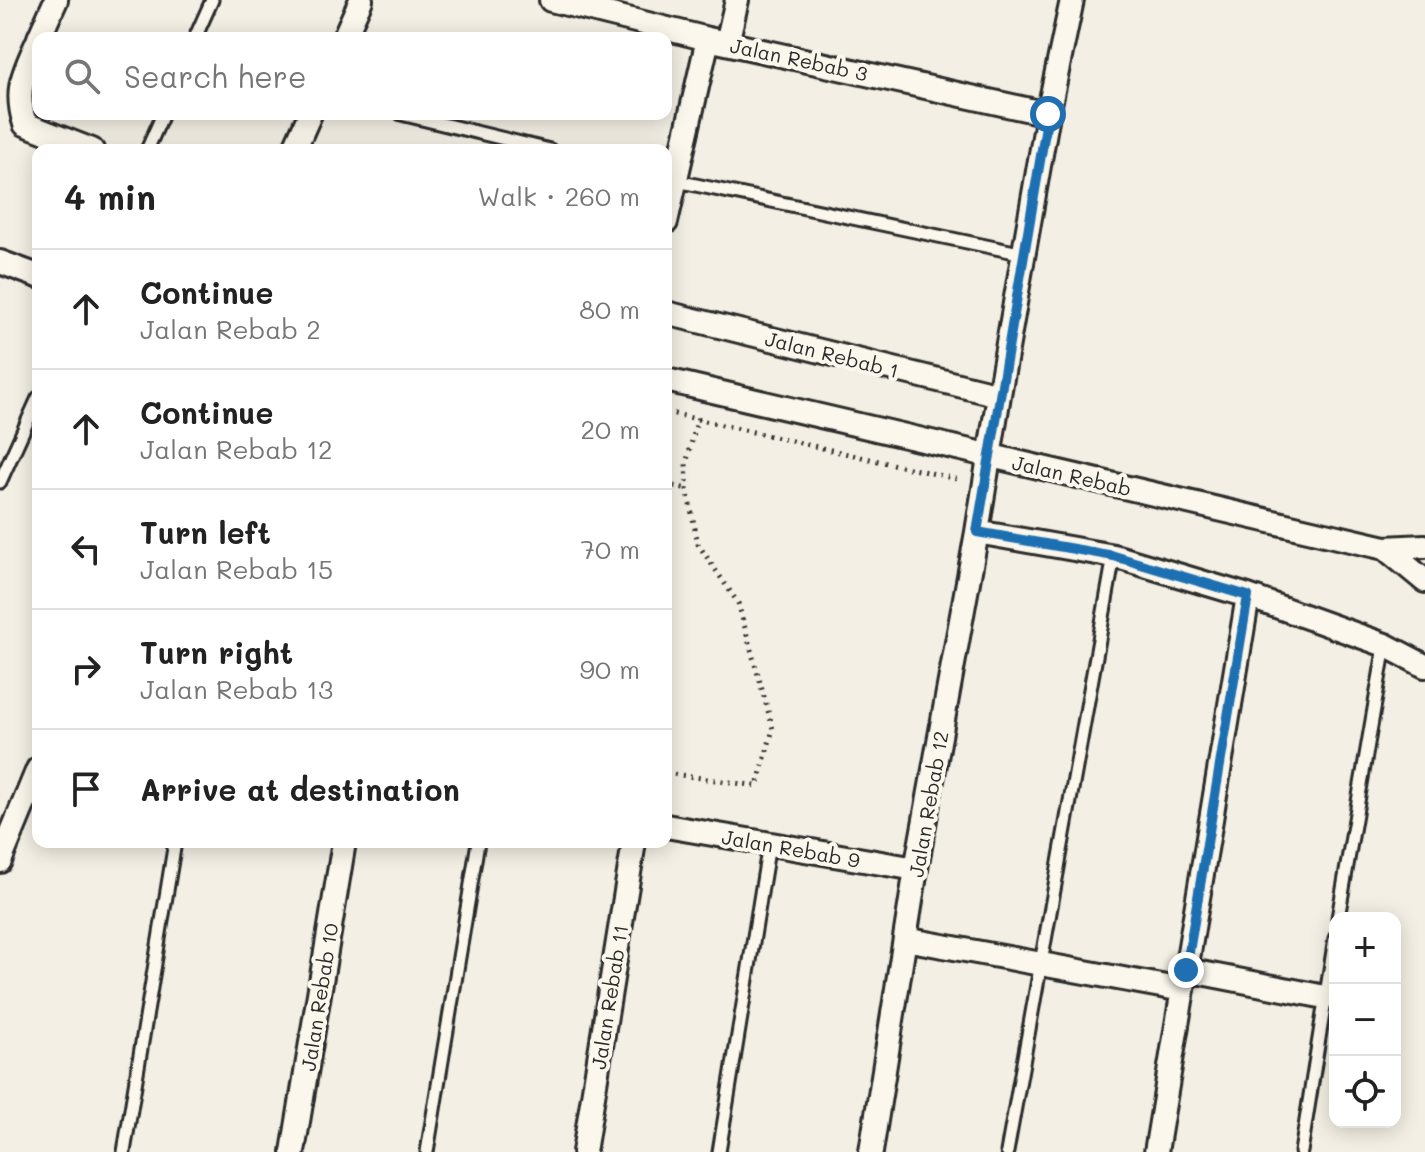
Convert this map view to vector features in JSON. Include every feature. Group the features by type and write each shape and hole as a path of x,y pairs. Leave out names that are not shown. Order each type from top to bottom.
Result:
{"street":[{"path":"42,32 56,0"},
{"path":"347,32 361,0"},
{"name":"Jalan Rebab 3","path":"551,0 718,41 1048,114"},
{"path":"672,173 718,41 737,0"},
{"name":"Jalan Rebab 12","path":"871,1152 916,869 1048,114 1072,0"},
{"path":"32,55 20,81 20,109 25,124 77,144"},
{"path":"297,144 307,120"},
{"path":"0,262 32,274"},
{"name":"Jalan Rebab 1","path":"672,314 999,395"},
{"name":"Jalan Rebab","path":"672,381 1385,548 1425,546"},
{"path":"977,532 1114,556 1248,596 1385,645 1425,666"},
{"name":"Jalan Rebab","path":"1385,548 1425,581"},
{"path":"1156,1152 1248,596"},
{"path":"0,861 32,784"},
{"name":"Jalan Rebab 9","path":"672,827 916,869"},
{"name":"Jalan Rebab 10","path":"293,1152 343,848"},
{"name":"Jalan Rebab 11","path":"584,1152 633,848"},
{"path":"905,939 1040,963 1325,997"}],"lane":[{"path":"198,32 212,0"},
{"path":"150,144 160,120"},
{"path":"426,120 525,144"},
{"path":"672,179 1024,254"},
{"path":"0,482 32,411"},
{"path":"1007,1152 1114,556"},
{"path":"1339,912 1385,645"},
{"path":"719,1152 769,844"},
{"path":"124,1152 174,848"},
{"path":"427,1152 477,848"},
{"path":"1301,1152 1329,973"}],"path":[{"path":"672,774 757,786 773,729 738,603 698,544 687,489 686,464 705,389"},
{"path":"672,413 968,481"},
{"path":"672,485 687,489"}],"route":[{"path":"1048,114 977,532 1114,556 1248,596 1186,970"}]}
